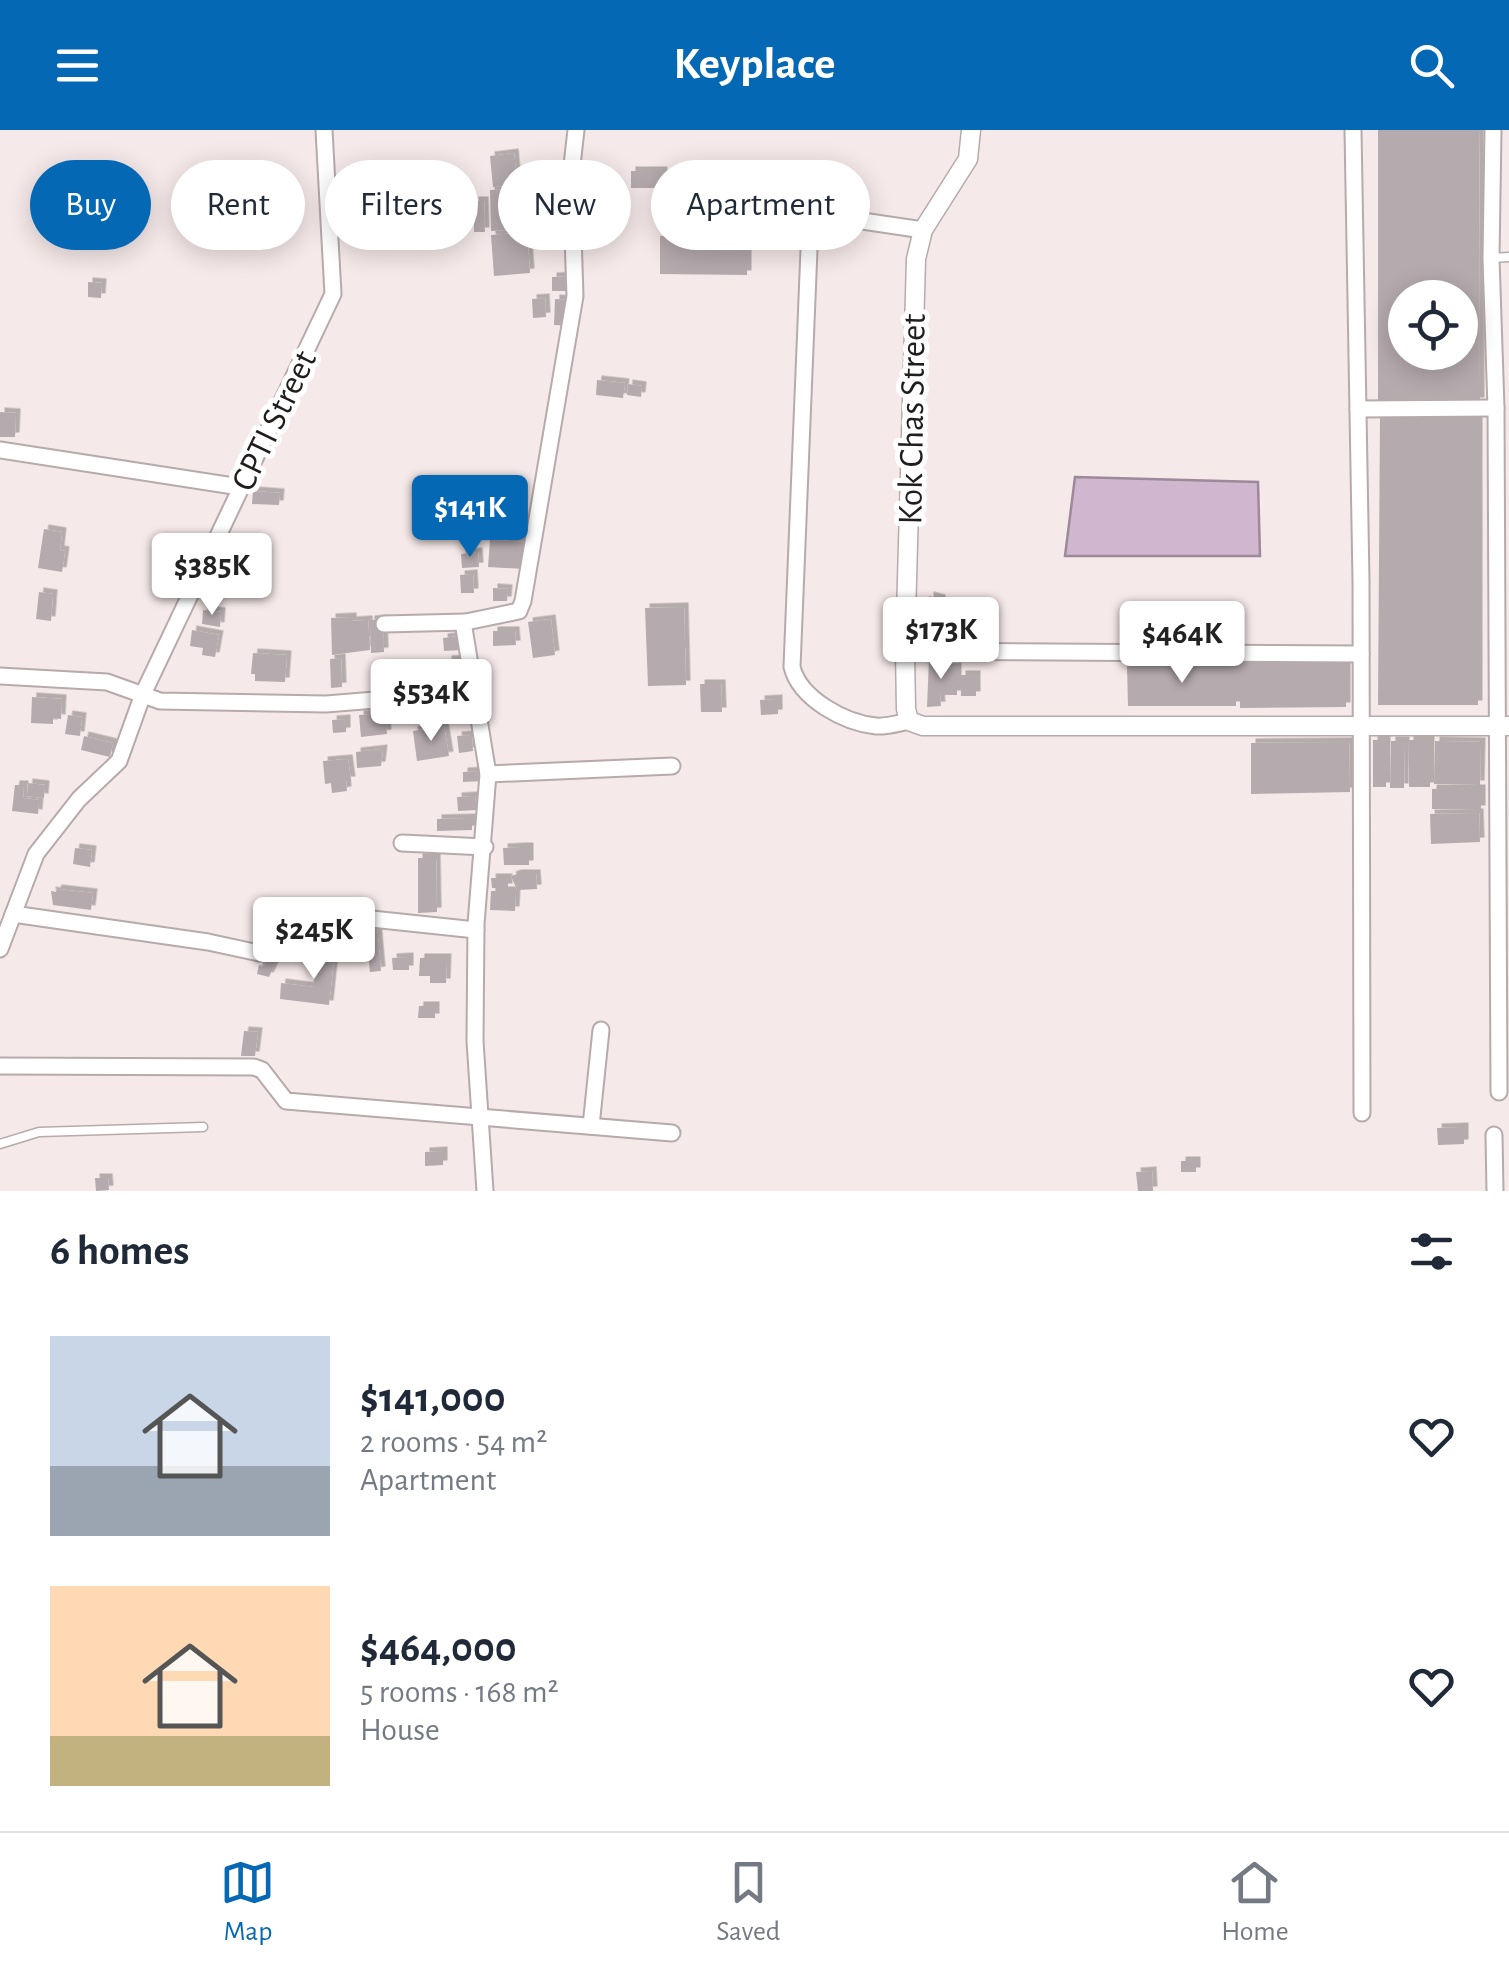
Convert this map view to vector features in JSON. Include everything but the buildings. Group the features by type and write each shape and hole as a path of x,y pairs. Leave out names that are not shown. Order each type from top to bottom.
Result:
{"street":[{"name":"CPTI Street","path":"0,949 36,854 79,799 119,761 143,694 335,286 324,130"},
{"path":"384,624 466,622 519,611 575,296 570,174 576,130"},
{"name":"Kok Chas Street","path":"909,721 905,650 916,259 923,230 968,159 971,130"},
{"path":"1354,130 1362,1113"},
{"path":"1493,130 1491,258 1503,408 1504,1050 1499,1092"},
{"path":"923,230 822,215 810,225 792,667 794,677 812,700 876,726 909,721 923,726 1502,726"},
{"path":"1358,410 1503,408"},
{"path":"0,450 240,487"},
{"path":"466,622 464,632 488,774 476,930 475,1041 485,1191"},
{"path":"905,650 1361,654"},
{"path":"0,676 107,682 160,701 326,704 474,692"},
{"path":"488,774 672,766"},
{"path":"402,842 484,847"},
{"path":"13,914 259,953 274,952 298,942 308,917 315,912 476,930"},
{"path":"590,1126 600,1030"},
{"path":"0,1066 254,1068 262,1070 286,1101 672,1133"},
{"path":"1494,1135 1494,1191"}],"lane":[{"path":"1491,258 1509,257"},
{"path":"0,1144 39,1132 203,1126"}],"shaded area":[{"path":"1075,477 1258,482 1260,556 1065,556"}]}
